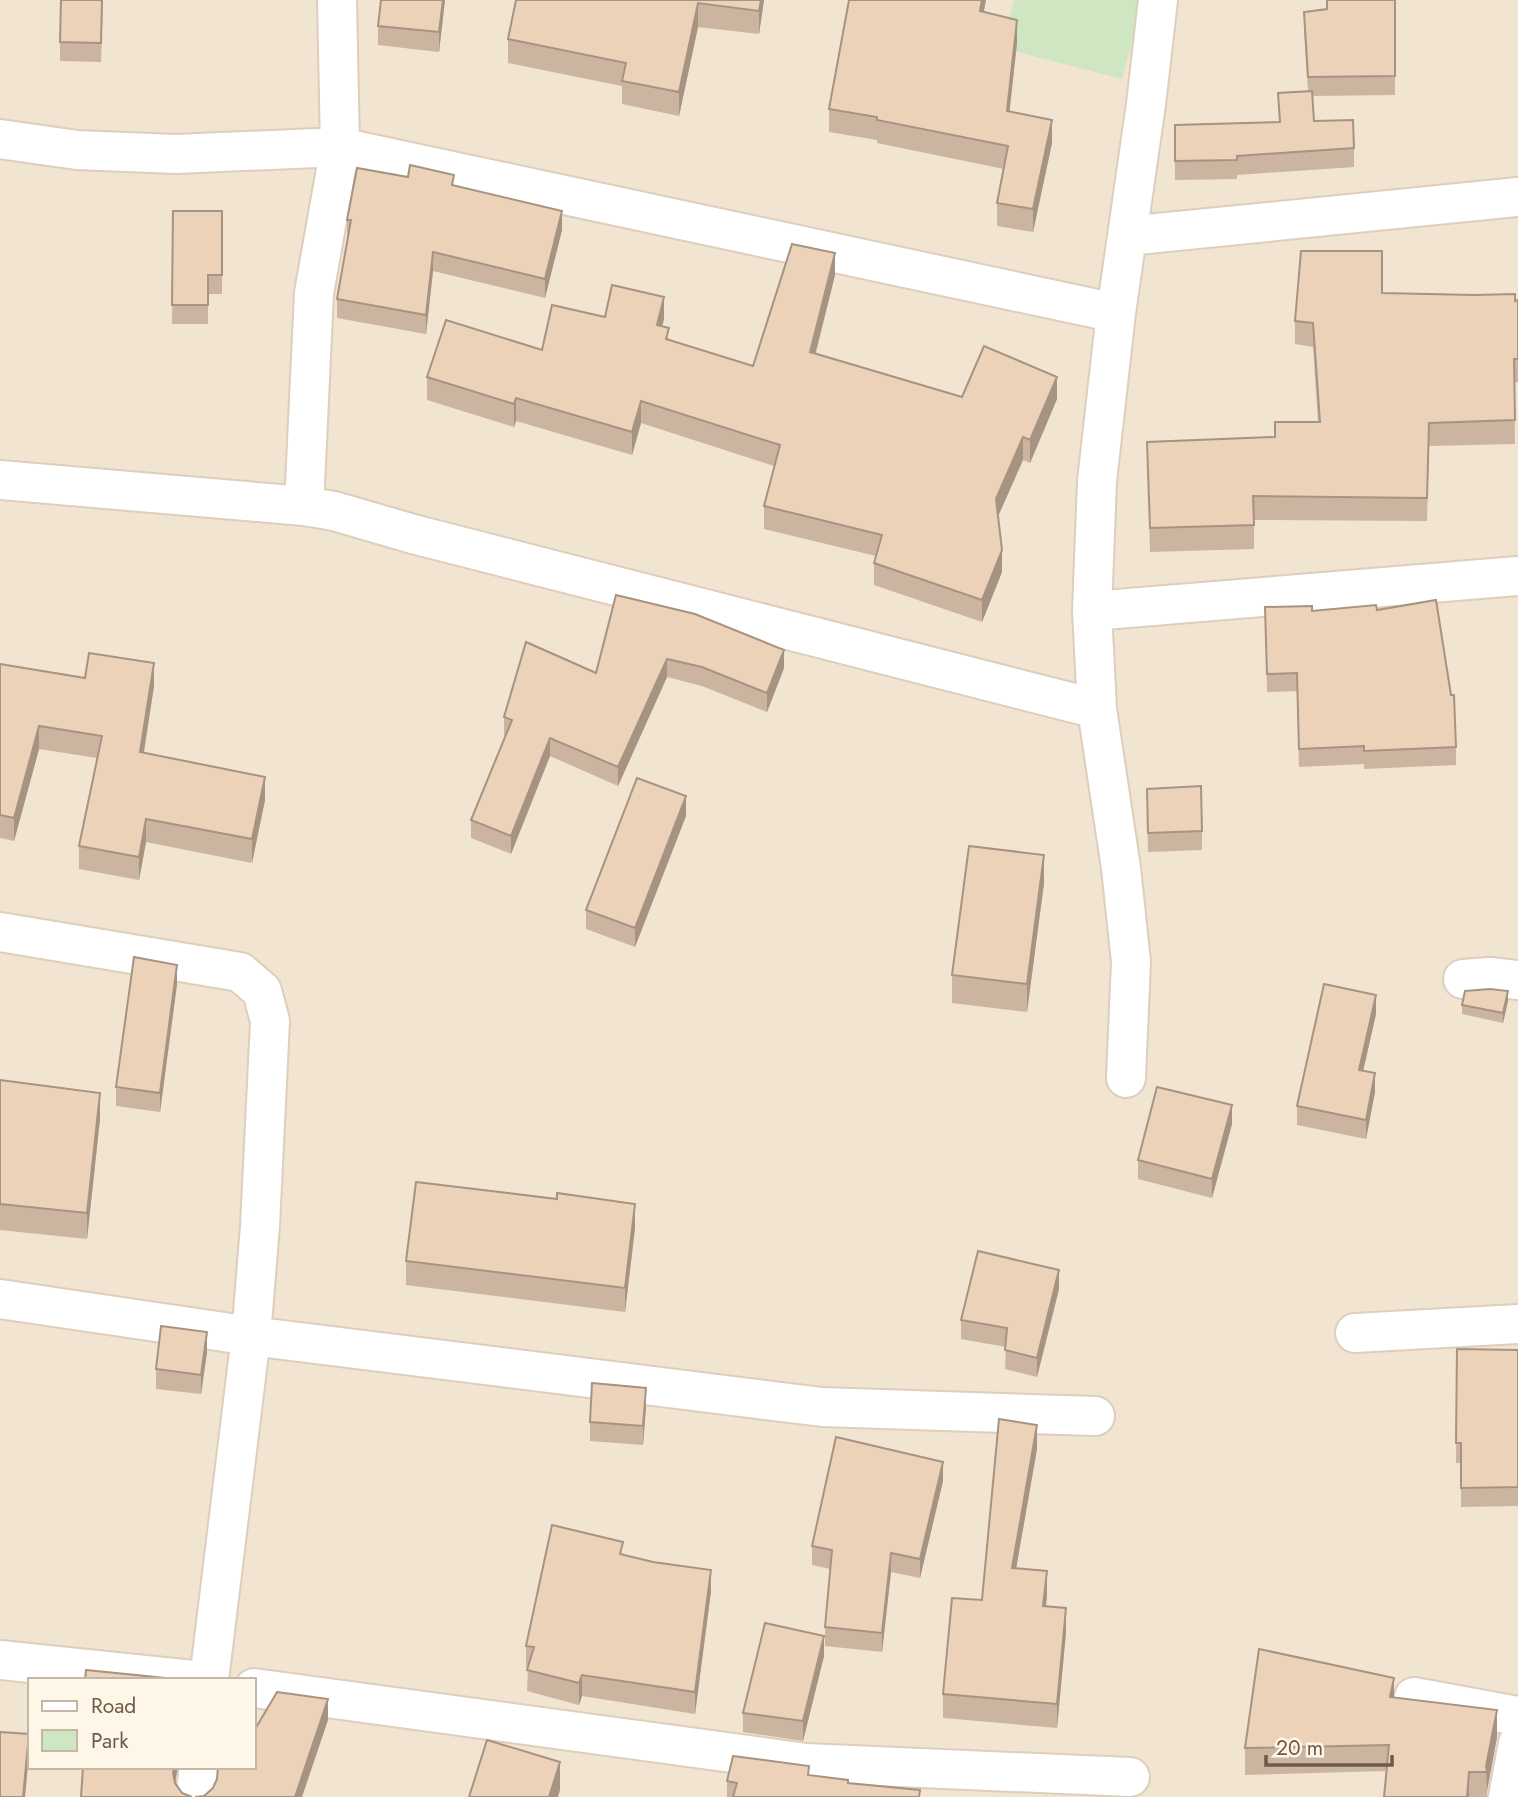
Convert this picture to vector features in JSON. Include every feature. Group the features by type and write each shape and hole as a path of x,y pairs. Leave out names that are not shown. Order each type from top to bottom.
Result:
{"street":[{"path":"304,506 314,293 340,147 337,0"},
{"path":"1126,1078 1131,962 1121,868 1097,709 1092,611 1097,481 1116,313 1158,0"},
{"path":"0,139 77,150 176,154 340,147 1116,313"},
{"path":"1127,236 1518,197"},
{"path":"0,480 304,506 334,512 1097,709"},
{"path":"1092,611 1518,576"},
{"path":"0,932 240,972 262,991 270,1021 260,1226 251,1336 209,1678"},
{"path":"1463,979 1518,979"},
{"path":"0,1299 251,1336 822,1407 1095,1416"},
{"path":"1355,1334 1518,1324"},
{"path":"0,1660 174,1678"},
{"path":"256,1688 806,1763 1130,1777"},
{"path":"1414,1697 1518,1716"},
{"path":"1508,1797 1518,1742"},
{"path":"195,1797 199,1769"}],"shaded area":[{"path":"0,0 1518,0 1518,1797 0,1797"}],"green space":[{"path":"1014,0 1143,0 1122,79 1002,48"}],"building":[{"path":"61,0 102,0 101,43 60,42"},
{"path":"381,0 443,0 439,32 378,26"},
{"path":"516,0 761,0 759,11 698,3 679,92 622,81 626,63 508,39"},
{"path":"849,0 982,0 980,11 1017,20 1007,111 1052,120 1033,209 997,203 1008,146 829,109"},
{"path":"1327,0 1395,0 1395,76 1308,77 1304,12 1327,9"},
{"path":"1312,91 1314,121 1353,120 1354,148 1237,156 1237,160 1175,161 1175,125 1280,122 1278,93"},
{"path":"410,165 454,175 452,185 562,211 545,279 433,252 426,315 337,299 357,168 408,177"},
{"path":"173,211 222,211 222,275 208,275 208,305 172,305"},
{"path":"792,244 835,253 810,352 962,397 984,346 1057,377 1030,440 1023,437 996,499 1002,550 982,600 874,563 882,535 764,506 780,445 641,401 632,432 516,398 514,404 427,377 446,320 542,350 552,305 605,317 612,285 664,297 657,325 669,328 666,339 753,366"},
{"path":"1301,251 1382,251 1382,293 1515,294 1515,301 1518,300 1518,359 1514,359 1515,420 1429,423 1427,498 1253,496 1254,525 1150,528 1147,442 1275,437 1275,422 1320,422 1313,323 1295,321"},
{"path":"616,595 695,614 784,650 767,693 702,667 667,659 618,767 550,738 511,836 471,820 512,720 504,717 526,642 596,673"},
{"path":"1436,600 1451,695 1454,695 1456,747 1364,751 1364,746 1299,749 1297,673 1267,674 1265,607 1312,606 1312,611 1376,605 1377,610"},
{"path":"89,653 154,663 140,752 265,777 252,839 146,819 139,857 79,846 102,736 39,726 14,818 0,815 0,664 85,678"},
{"path":"637,778 686,796 635,928 586,910"},
{"path":"1201,786 1202,831 1148,833 1147,789"},
{"path":"969,846 1044,855 1027,984 952,975"},
{"path":"134,957 177,965 160,1093 116,1087"},
{"path":"1324,984 1376,995 1359,1070 1375,1073 1366,1120 1297,1106"},
{"path":"1465,991 1508,991 1503,1013 1462,1005"},
{"path":"0,1080 100,1093 87,1213 0,1204"},
{"path":"1157,1087 1232,1105 1212,1179 1138,1160"},
{"path":"416,1182 557,1199 557,1193 635,1204 625,1288 406,1261"},
{"path":"978,1251 1059,1270 1037,1358 1005,1350 1007,1328 961,1320"},
{"path":"161,1326 207,1332 201,1375 156,1369"},
{"path":"1457,1349 1518,1350 1518,1487 1461,1488 1461,1443 1456,1443"},
{"path":"592,1383 646,1388 643,1426 590,1422"},
{"path":"999,1419 1037,1425 1012,1568 1047,1571 1043,1606 1066,1608 1057,1704 943,1694 952,1598 982,1600"},
{"path":"836,1437 943,1462 920,1559 891,1553 882,1633 825,1627 832,1550 812,1546"},
{"path":"552,1525 623,1542 620,1554 653,1562 711,1570 695,1692 582,1675 579,1683 527,1670 534,1647 526,1646"},
{"path":"765,1623 824,1636 803,1721 743,1713"},
{"path":"1259,1649 1394,1678 1390,1697 1497,1710 1487,1772 1469,1772 1467,1797 1384,1797 1389,1745 1245,1748"},
{"path":"86,1670 165,1678 85,1678"},
{"path":"277,1692 328,1699 295,1797 195,1797 204,1796 213,1788 218,1769 256,1769 256,1728"},
{"path":"0,1732 28,1734 23,1797 0,1797"},
{"path":"487,1740 560,1762 549,1797 469,1797"},
{"path":"733,1756 809,1766 808,1775 848,1780 848,1783 920,1790 919,1797 733,1797 737,1783 727,1781"},
{"path":"83,1769 174,1769 175,1783 182,1793 192,1797 81,1797"}]}
